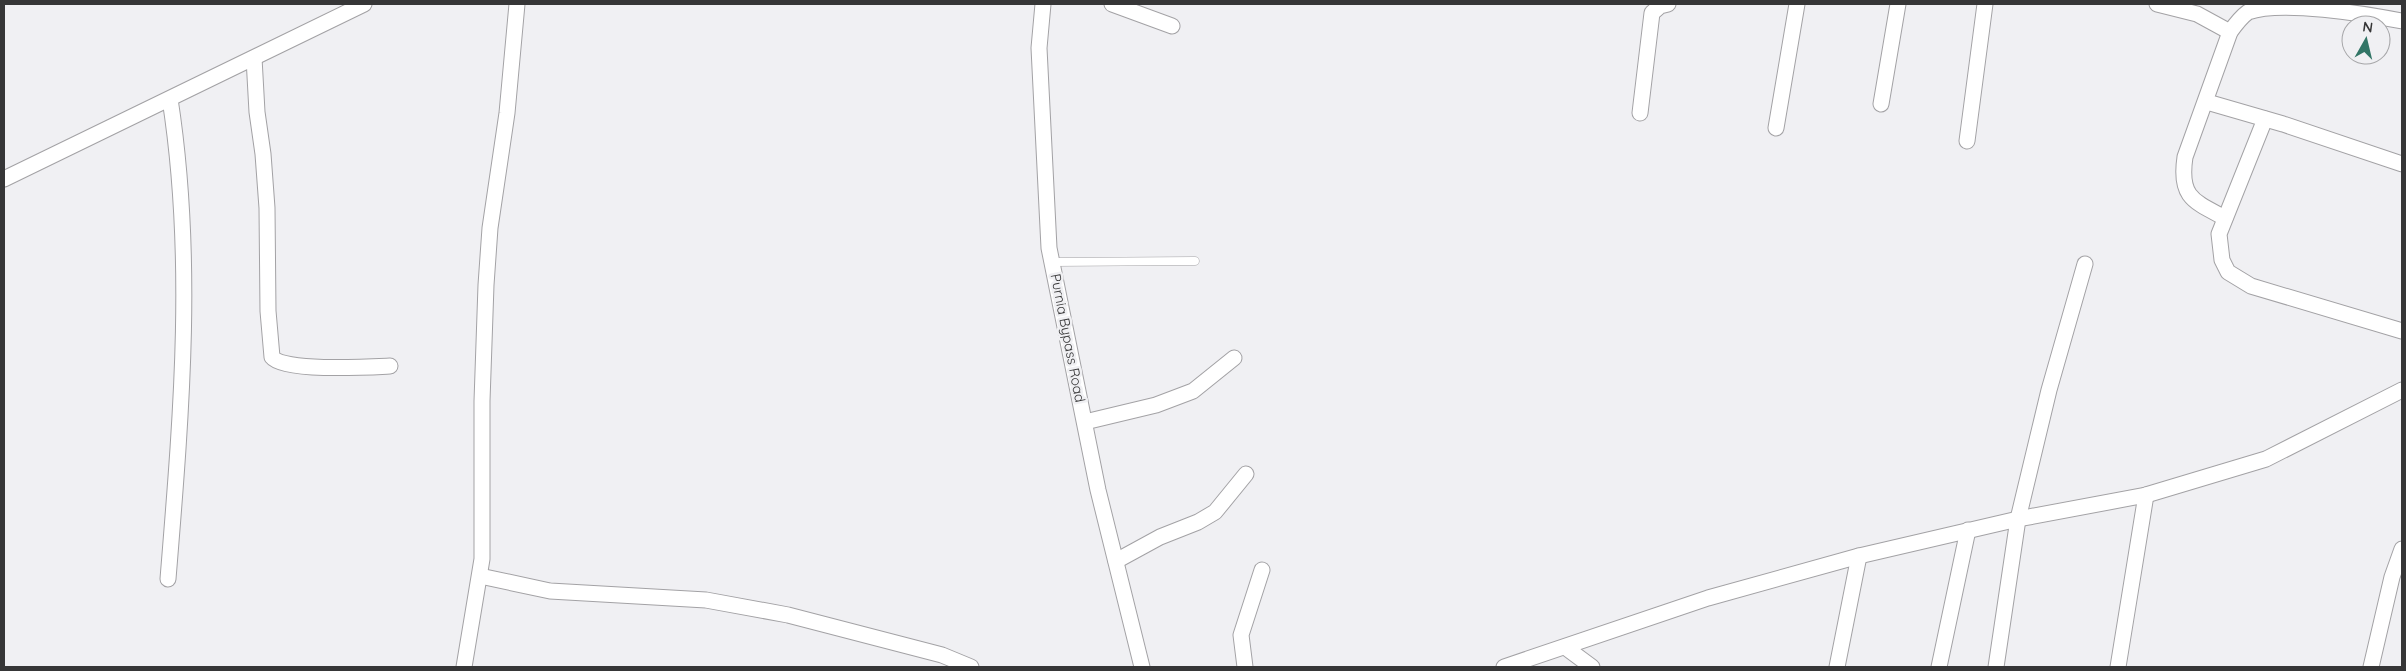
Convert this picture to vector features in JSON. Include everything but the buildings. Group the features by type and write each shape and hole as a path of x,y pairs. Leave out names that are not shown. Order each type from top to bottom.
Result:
{"street":[{"path":"4,179 364,4"},
{"path":"464,667 467,636 480,576 482,543 482,358 491,219 507,113 517,4"},
{"name":"Purnia Bypass Road","path":"1043,4 1039,48 1049,248 1085,422 1142,667"},
{"path":"1112,4 1172,26"},
{"path":"1640,113 1652,14 1660,6 1668,4"},
{"path":"1776,128 1798,4"},
{"path":"1881,104 1898,4"},
{"path":"1967,141 1985,4"},
{"path":"2157,4 2197,14 2230,32"},
{"path":"2225,218 2192,200 2185,190 2182,174 2185,157 2230,32 2248,8 2312,4 2402,21"},
{"path":"254,58 257,112 263,154 267,208 268,302 272,357 275,362 282,364 390,366"},
{"path":"168,579 179,448 185,308 182,191 170,99"},
{"path":"2206,102 2265,119 2402,164"},
{"path":"2265,119 2219,234 2222,260 2228,272 2251,286 2402,331"},
{"path":"1996,667 2018,518 2049,390 2084,264"},
{"path":"1085,422 1156,404 1193,392 1234,358"},
{"path":"1504,667 1708,598 1859,556 2018,518 2146,495 2266,459 2402,390"},
{"path":"1116,560 1160,537 1198,522 1215,512 1246,474"},
{"path":"2118,667 2146,495"},
{"path":"1939,667 1968,530"},
{"path":"2371,667 2397,578 2402,550"},
{"path":"1837,667 1859,556"},
{"path":"1245,667 1241,635 1262,570"},
{"path":"480,576 550,591 706,600 788,615 942,655 971,667"},
{"path":"1565,647 1592,667"}],"lane":[{"path":"1052,262 1195,260"}]}
